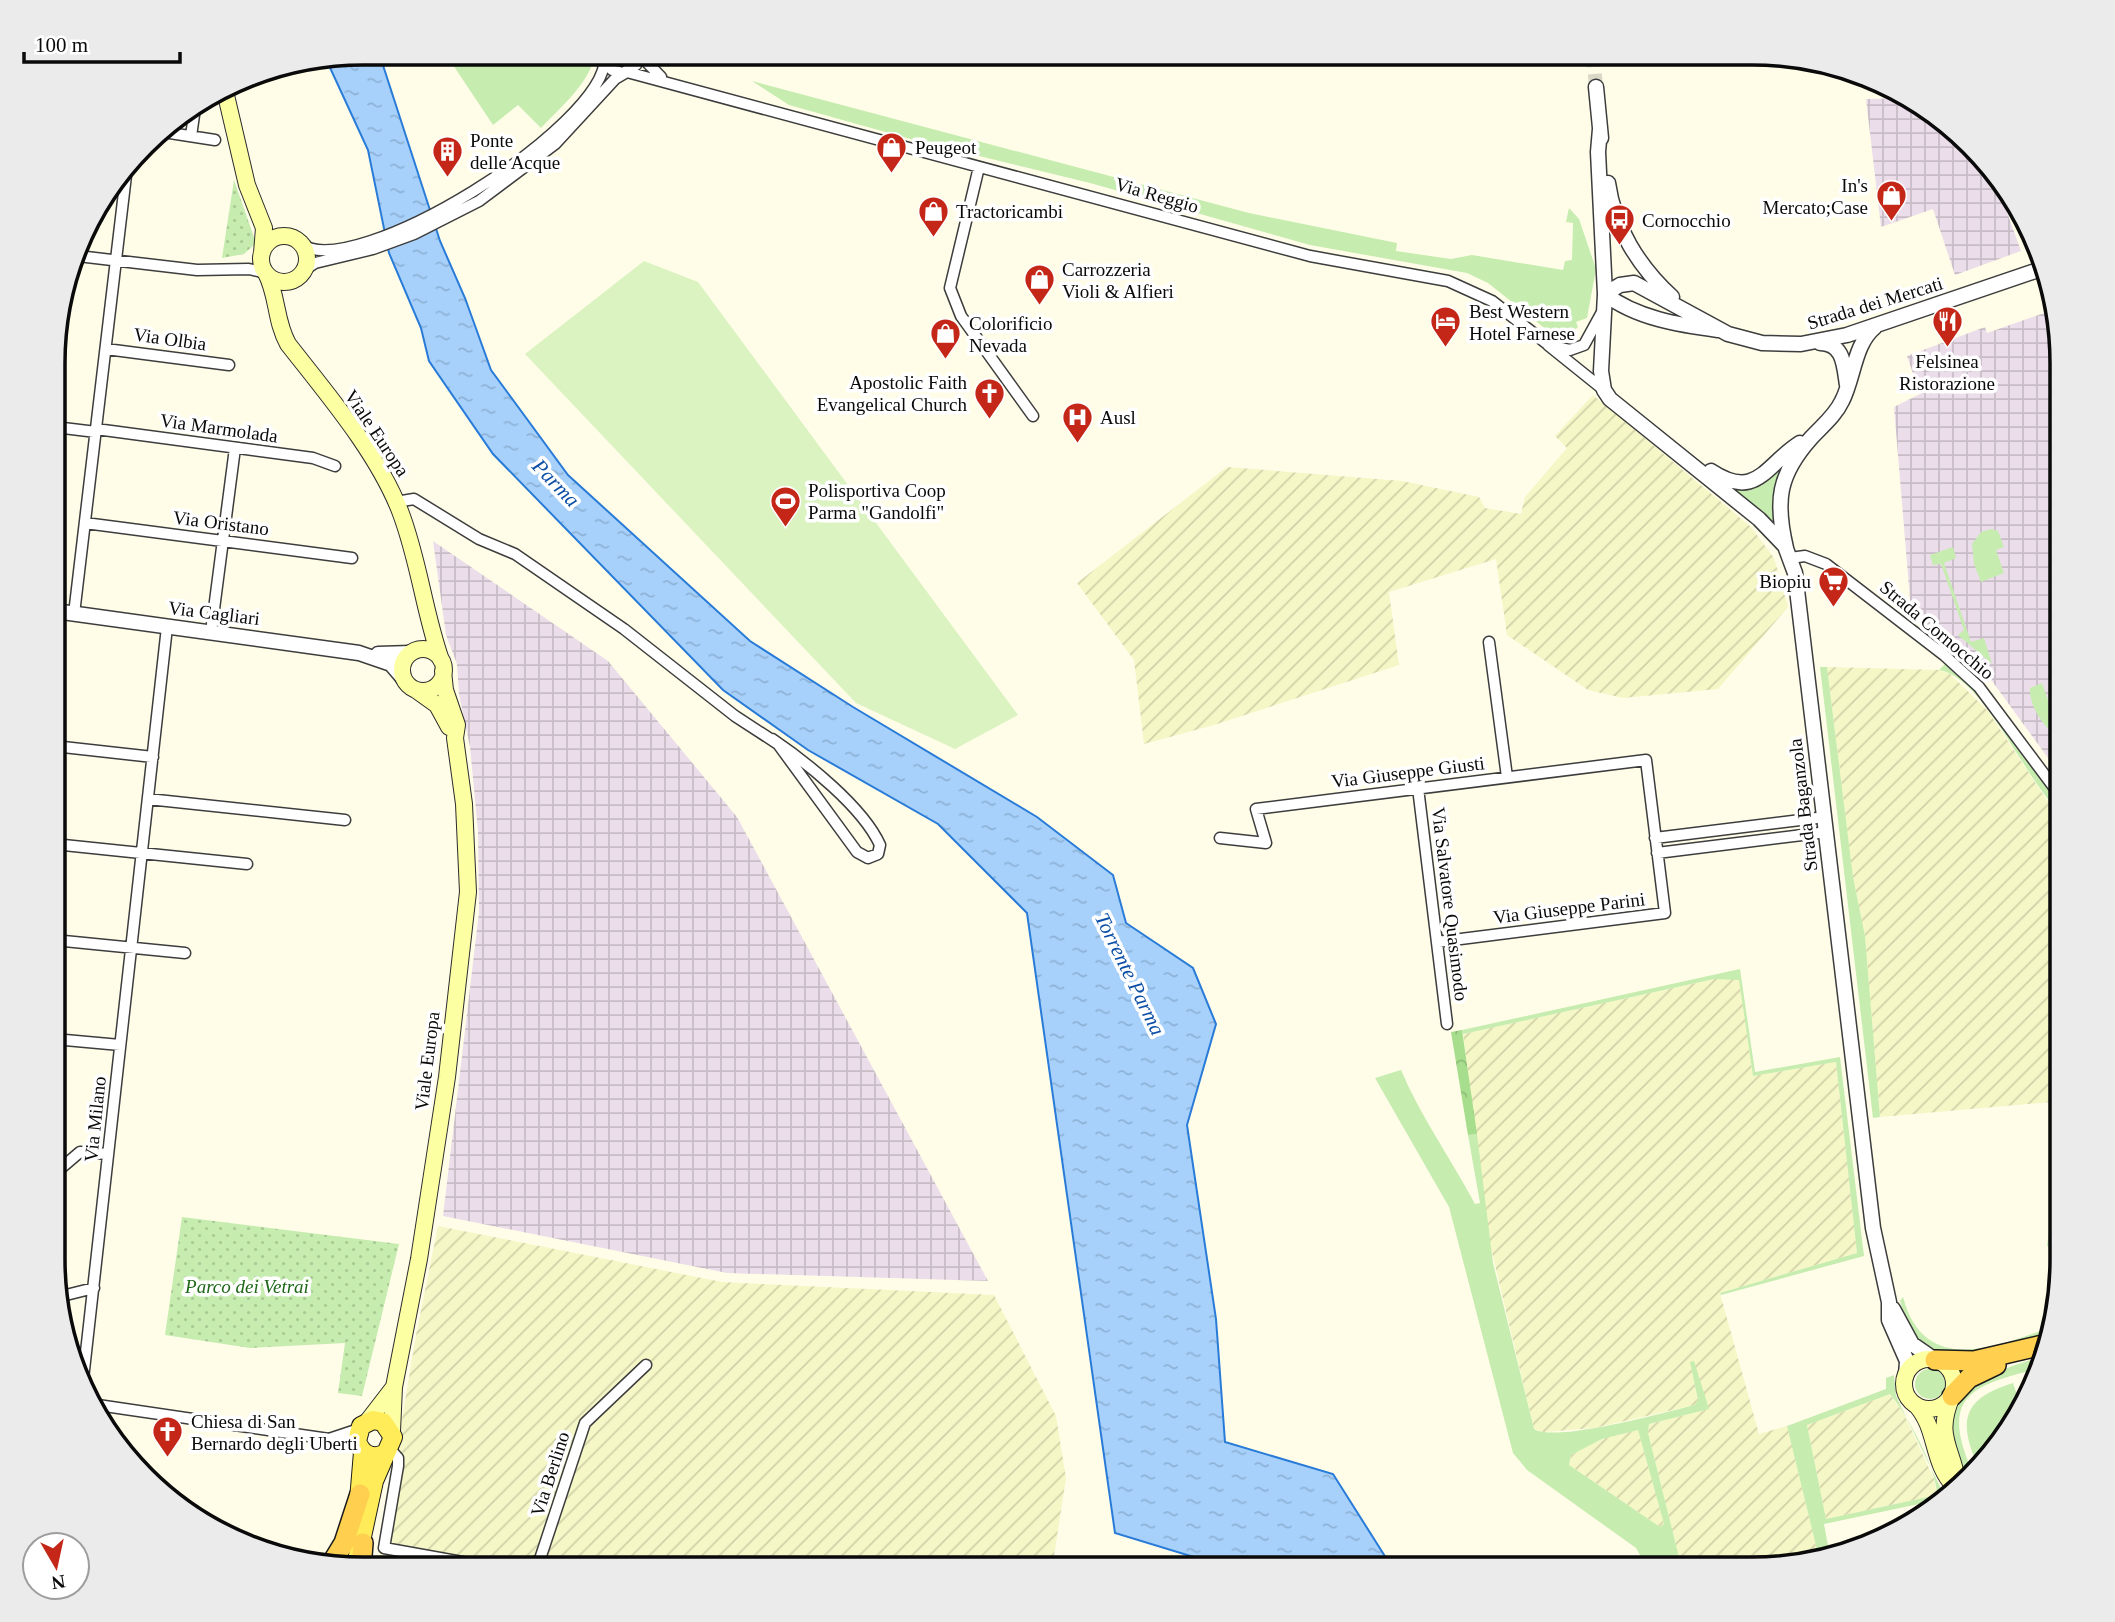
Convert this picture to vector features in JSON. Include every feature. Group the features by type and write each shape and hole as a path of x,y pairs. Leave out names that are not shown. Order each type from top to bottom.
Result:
{"highway":[{"path":"1936,1360 1979,1361 2037,1347"},
{"path":"1952,1396 1964,1382 1979,1372 2034,1354"},
{"path":"336,1556 344,1543 360,1494"},
{"path":"362,1557 363,1543"}],"main road":[{"path":"227,98 249,189 265,234 262,253"},
{"path":"257,206 272,227 305,257"},
{"path":"262,253 273,240 305,257"},
{"name":"Viale Europa","path":"262,253 262,263 273,289 281,330 375,461 396,502 414,555 427,618 442,666 445,690 457,725 455,738 463,792 468,873 462,959 419,1259 394,1387 389,1444"},
{"path":"266,273 280,281 305,257"},
{"name":"Viale Europa","path":"300,358 283,309 285,291 305,257"},
{"path":"411,653 426,650 442,666 435,687 424,691 408,683 402,664 411,653 422,642 427,618"},
{"name":"Viale Europa","path":"408,683 437,705 455,738"},
{"path":"1906,1376 1916,1363 1936,1360"},
{"name":"Strada Baganzola","path":"1936,1360 1946,1365 1953,1376 1952,1396 1944,1433 1955,1477"},
{"name":"Strada Baganzola","path":"1906,1376 1906,1392 1926,1419 1938,1462 1953,1480"},
{"path":"351,1557 360,1494 363,1426 394,1387"},
{"path":"1916,1405 1936,1408 1952,1396"},
{"path":"359,1557 374,1481 389,1444 383,1422 363,1426"},
{"path":"361,1450 373,1457 389,1444"}],"street":[{"path":"523,165 594,89 603,74 603,65"},
{"name":"Via Reggio","path":"609,65 612,71 666,81 1310,256 1457,283 1492,301 1548,345"},
{"name":"Via Reggio","path":"627,72 636,65"},
{"name":"Via Reggio","path":"650,65 666,81"},
{"path":"305,257 374,238 424,219 523,165 576,124 615,79 627,72"},
{"name":"Strada dei Mercati","path":"1596,88 1610,195 1623,232 1649,273 1681,307"},
{"path":"191,136 194,117"},
{"name":"Strada dei Mercati","path":"1600,129 1598,149 1605,294"},
{"path":"173,133 215,140"},
{"path":"979,167 950,288 961,316 1033,416"},
{"path":"74,614 125,183"},
{"path":"231,268 262,253"},
{"path":"84,257 197,270 231,268 266,273"},
{"name":"Strada dei Mercati","path":"1605,294 1631,311 1702,329 1718,330 1767,343 1819,343 2035,271"},
{"name":"Strada dei Mercati","path":"1605,294 1631,283 1681,307 1718,330"},
{"path":"1604,390 1601,370 1605,294"},
{"path":"1548,345 1567,350 1582,346 1591,336 1604,309"},
{"path":"1788,553 1779,506 1781,488 1793,459 1836,412 1866,337 1884,323"},
{"path":"1819,343 1830,344 1840,352 1847,390"},
{"name":"Strada Baganzola","path":"1548,345 1604,390 1610,399 1753,514 1788,553 1800,593 1873,1228 1889,1299 1891,1325 1908,1361 1906,1376"},
{"name":"Via Olbia","path":"106,349 229,365"},
{"name":"Via Marmolada","path":"65,428 313,458 335,466"},
{"path":"1682,457 1726,480 1746,483 1762,476 1791,449 1815,434"},
{"path":"211,632 235,448"},
{"path":"396,502 408,498 417,500 479,539 515,554 639,640 746,724 772,739 842,797 876,837 880,845 878,854 868,858 857,852 790,756 772,739"},
{"name":"Via Oristano","path":"85,523 352,558"},
{"name":"Strada Cornocchio","path":"1788,553 1826,564 1960,669 1986,693 2050,781"},
{"name":"Via Cagliari","path":"65,613 368,654 411,653"},
{"name":"Via Milano","path":"85,1366 167,626"},
{"path":"1489,642 1507,777"},
{"name":"Via Cagliari","path":"368,654 391,664 408,683"},
{"path":"65,747 153,757"},
{"name":"Via Giuseppe Giusti","path":"1220,838 1266,843 1256,809 1646,760 1656,838"},
{"name":"Via Salvatore Quasimodo","path":"1418,788 1447,1024"},
{"path":"148,799 345,820"},
{"path":"1825,817 1656,838 1657,853 1827,832"},
{"path":"65,845 247,864"},
{"name":"Via Giuseppe Parini","path":"1437,942 1665,913 1657,853"},
{"path":"65,941 185,953"},
{"path":"65,1040 120,1045"},
{"path":"65,1165 80,1152 108,1154"},
{"path":"67,1295 94,1288"},
{"name":"Strada Baganzola","path":"1889,1299 1912,1344 1936,1360"},
{"name":"Via Berlino","path":"541,1557 585,1423 646,1365"},
{"path":"104,1406 329,1439 361,1450"},
{"path":"329,1439 363,1426"},
{"path":"389,1444 398,1458 398,1466 384,1548 434,1557"}],"shaded area":[{"path":"1889,98 1901,105 1933,126 1963,152 2004,204 2021,251 1955,275 1933,209 1881,227 1866,99"},
{"path":"2046,312 2050,344 2050,759 1992,681 1911,611 1894,407 1920,394 1907,356 1985,327 1987,333"},
{"path":"433,541 608,661 737,817 988,1281 727,1273 443,1216 479,912 478,831 470,747 459,694 457,664 446,635"}],"green space":[{"path":"453,65 592,65 578,88 541,128 518,105 493,125"},
{"path":"752,81 1249,213 1397,243 1396,251 1451,259 1472,255 1563,270 1565,261 1572,260 1573,223 1566,222 1569,208 1579,219 1596,269 1587,318 1576,322 1578,327 1562,342 1488,283 1467,273 1310,245 1090,183 914,140 789,105"},
{"path":"234,180 256,243 244,254 222,258"},
{"name":"Polisportiva Coop Parma \"Gandolfi\"","path":"644,261 698,282 1018,715 955,749 856,703 525,354"},
{"path":"1593,395 1751,527 1774,558 1788,607 1718,689 1623,698 1588,690 1507,635 1496,559 1389,592 1399,665 1214,725 1144,744 1134,660 1077,583 1227,467 1402,481 1479,497 1485,508 1521,514 1525,497 1567,448 1555,436"},
{"path":"1783,464 1773,497 1777,530 1729,487"},
{"path":"1991,529 1998,531 2004,547 1996,550 2004,573 1981,582 1974,564 1972,544 1981,532"},
{"path":"1953,547 1956,558 1944,563 1971,642 1984,638 1992,664 1958,635 1964,630 1941,564 1933,565 1930,555"},
{"path":"1946,663 1993,708 2050,787 2050,801 1973,691 1956,677 1939,670"},
{"path":"1820,667 1827,667 1853,877 1865,936 1880,1117 1873,1118"},
{"path":"1827,667 1939,670 1949,673 1988,711 2050,803 2050,1102 1880,1117 1865,936 1853,877"},
{"path":"2042,683 2050,703 2050,730 2035,710 2030,688"},
{"path":"1740,969 1755,1072 1840,1057 1864,1256 1721,1295 1720,1293 1857,1253 1836,1062 1753,1076 1739,980 1714,979 1463,1034 1462,1030"},
{"path":"1714,979 1739,979 1753,1076 1836,1062 1857,1253 1720,1293 1759,1434 1787,1426 1817,1550 1791,1555 1679,1557 1648,1433 1649,1424 1709,1409 1690,1362 1698,1400 1695,1405 1594,1428 1544,1432 1534,1429 1490,1244 1463,1034"},
{"path":"1462,1030 1477,1134 1468,1135 1451,1032"},
{"path":"1401,1070 1475,1204 1480,1203 1468,1135 1477,1134 1493,1263 1534,1429 1564,1432 1587,1429 1695,1405 1698,1400 1690,1362 1694,1361 1709,1409 1649,1424 1648,1433 1679,1557 1641,1557 1636,1548 1527,1470 1513,1453 1449,1207 1375,1078","holes":["1638,1430 1664,1524 1660,1527 1569,1465 1571,1455 1602,1439"]},
{"name":"Parco dei Vetrai","path":"182,1217 399,1244 362,1396 338,1393 345,1343 250,1348 165,1335"},
{"path":"2050,1222 2050,1247 2047,1246"},
{"path":"438,1226 722,1282 994,1295 1056,1416 1066,1478 1054,1557 379,1557 416,1335"},
{"path":"1903,1297 1913,1322 1927,1338 1944,1347 1964,1350 1985,1348 2042,1330 2038,1341 1997,1351 1978,1354 1942,1352 1926,1347 1914,1336 1900,1301"},
{"path":"2032,1360 2029,1371 1980,1388 1968,1398 1961,1410 1959,1426 1969,1463 1964,1469 1956,1450 1952,1427 1954,1408 1963,1394 1977,1382"},
{"path":"1930,1369 1941,1373 1945,1384 1941,1395 1930,1399 1919,1395 1915,1384 1919,1373"},
{"path":"1894,1375 1896,1396 1907,1419 1890,1394 1807,1425 1826,1519 1933,1496 1923,1503 1824,1524 1828,1547 1817,1550 1787,1426 1886,1389 1886,1378"},
{"path":"2013,1383 2017,1395 2000,1425 1974,1458 1968,1438 1969,1414 1974,1405 1996,1389"},
{"path":"1890,1394 1904,1414 1934,1479 1937,1493 1826,1519 1807,1425"},
{"path":"1638,1430 1664,1524 1660,1527 1569,1465 1571,1455 1602,1439"},
{"path":"1931,1468 1941,1489 1937,1493 1936,1484"}],"water":[{"path":"383,65 440,241 465,298 491,370 568,475 750,641 853,707 1037,817 1113,875 1126,923 1193,968 1216,1024 1187,1125 1216,1319 1225,1442 1333,1474 1385,1557 1194,1557 1115,1533 1027,913 938,824 808,750 723,690 493,454 429,361 421,328 389,253 368,150 329,66"}],"tunnel":[{"path":"1594,65 1596,87"}],"place":[{"name":"Peugeot","path":"892,174"},
{"name":"Ponte delle Acque","path":"447,178"},
{"name":"In's Mercato;Case","path":"1891,223"},
{"name":"Tractoricambi","path":"933,238"},
{"name":"Cornocchio","path":"1619,247"},
{"name":"Carrozzeria Violi & Alfieri","path":"1039,307"},
{"name":"Best Western Hotel Farnese","path":"1446,349"},
{"name":"Felsinea Ristorazione","path":"1947,349"},
{"name":"Colorificio Nevada","path":"946,361"},
{"name":"Apostolic Faith Evangelical Church","path":"990,420"},
{"name":"Ausl","path":"1077,444"},
{"name":"Polisportiva Coop Parma \"Gandolfi\"","path":"785,528"},
{"name":"Biopiu","path":"1834,608"},
{"name":"Chiesa di San Bernardo degli Uberti","path":"168,1459"}],"water label":[{"name":"Parma","path":"556,483"},
{"name":"Torrente Parma","path":"1130,974"}]}
